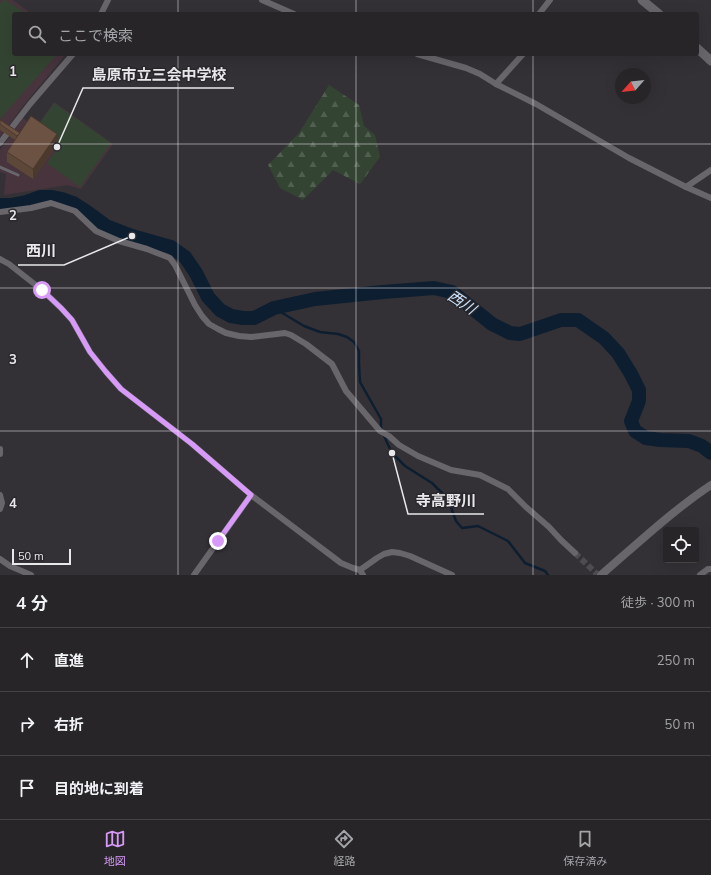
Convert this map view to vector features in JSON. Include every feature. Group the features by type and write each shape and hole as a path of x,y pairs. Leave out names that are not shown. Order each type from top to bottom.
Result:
{"main road":[{"path":"642,0 657,12"},
{"path":"699,50 711,61"}],"street":[{"path":"102,12 108,0"},
{"path":"262,0 289,12"},
{"path":"541,12 550,0"},
{"path":"0,142 71,56"},
{"path":"423,56 466,68 480,74 496,84 536,104 629,158 711,198"},
{"path":"496,84 521,56"},
{"path":"686,187 711,170"},
{"path":"0,212 31,208 51,203 75,211 96,231 119,241 147,249 170,258 195,305 209,324 226,333 239,336 251,337 285,333 306,344 332,364 346,391 380,431 399,445 418,456 451,470 480,475 508,490 575,553"},
{"path":"0,259 9,264 42,290 61,308 72,320 90,352 121,389 192,444 251,495 341,563 362,573 377,558 392,552 410,556 452,575"},
{"path":"0,449 0,454"},
{"path":"599,575 662,522 711,485"},
{"path":"0,495 2,503 0,509"},
{"path":"194,575 251,495"},
{"path":"0,560 31,575"},
{"path":"700,575 711,569"}],"lane":[{"path":"0,167 18,175"}],"shaded area":[{"path":"0,0 13,0 29,12 12,12 12,56 64,56 23,106 0,137"},
{"path":"54,102 113,144 81,189 68,185 4,195 6,174 0,172 0,150 23,118 36,128"}],"green space":[{"path":"3,0 5,0 24,12 12,12 12,56 55,56 0,119 0,4"},
{"path":"329,85 359,105 364,126 375,135 380,157 360,184 333,170 303,200 280,188 268,165 299,133"},
{"path":"54,103 111,143 80,187 47,163 61,144 37,127"}],"building":[{"path":"31,116 57,134 33,169 7,152"},
{"path":"0,120 20,133 17,136 0,124"}],"waterway":[{"name":"西川","path":"0,205 11,205 40,197 62,199 73,203 106,226 132,236 171,247 185,257 196,273 208,297 220,310 231,316 254,318 274,308 315,299 434,288 452,292 492,324 510,333 520,334 561,320 578,320 604,338 618,353 631,374 639,390 639,401 631,421 635,431 646,438 689,441 702,446 711,453"},
{"path":"274,308 304,326 320,332 338,334 347,337 354,342 359,351 360,382 381,419 381,429"},
{"path":"384,436 392,453 405,466 432,483 448,499 456,521 462,528 478,526 508,541 525,563 545,571 548,575"}],"tunnel":[{"path":"575,553 597,574"}],"place":[{"name":"島原市立三会中学校","path":"57,147"},
{"name":"西川","path":"132,236"},
{"name":"寺高野川","path":"392,453"}],"route":[{"path":"42,290 72,320 90,352 121,389 192,444 251,495 218,541"}]}
